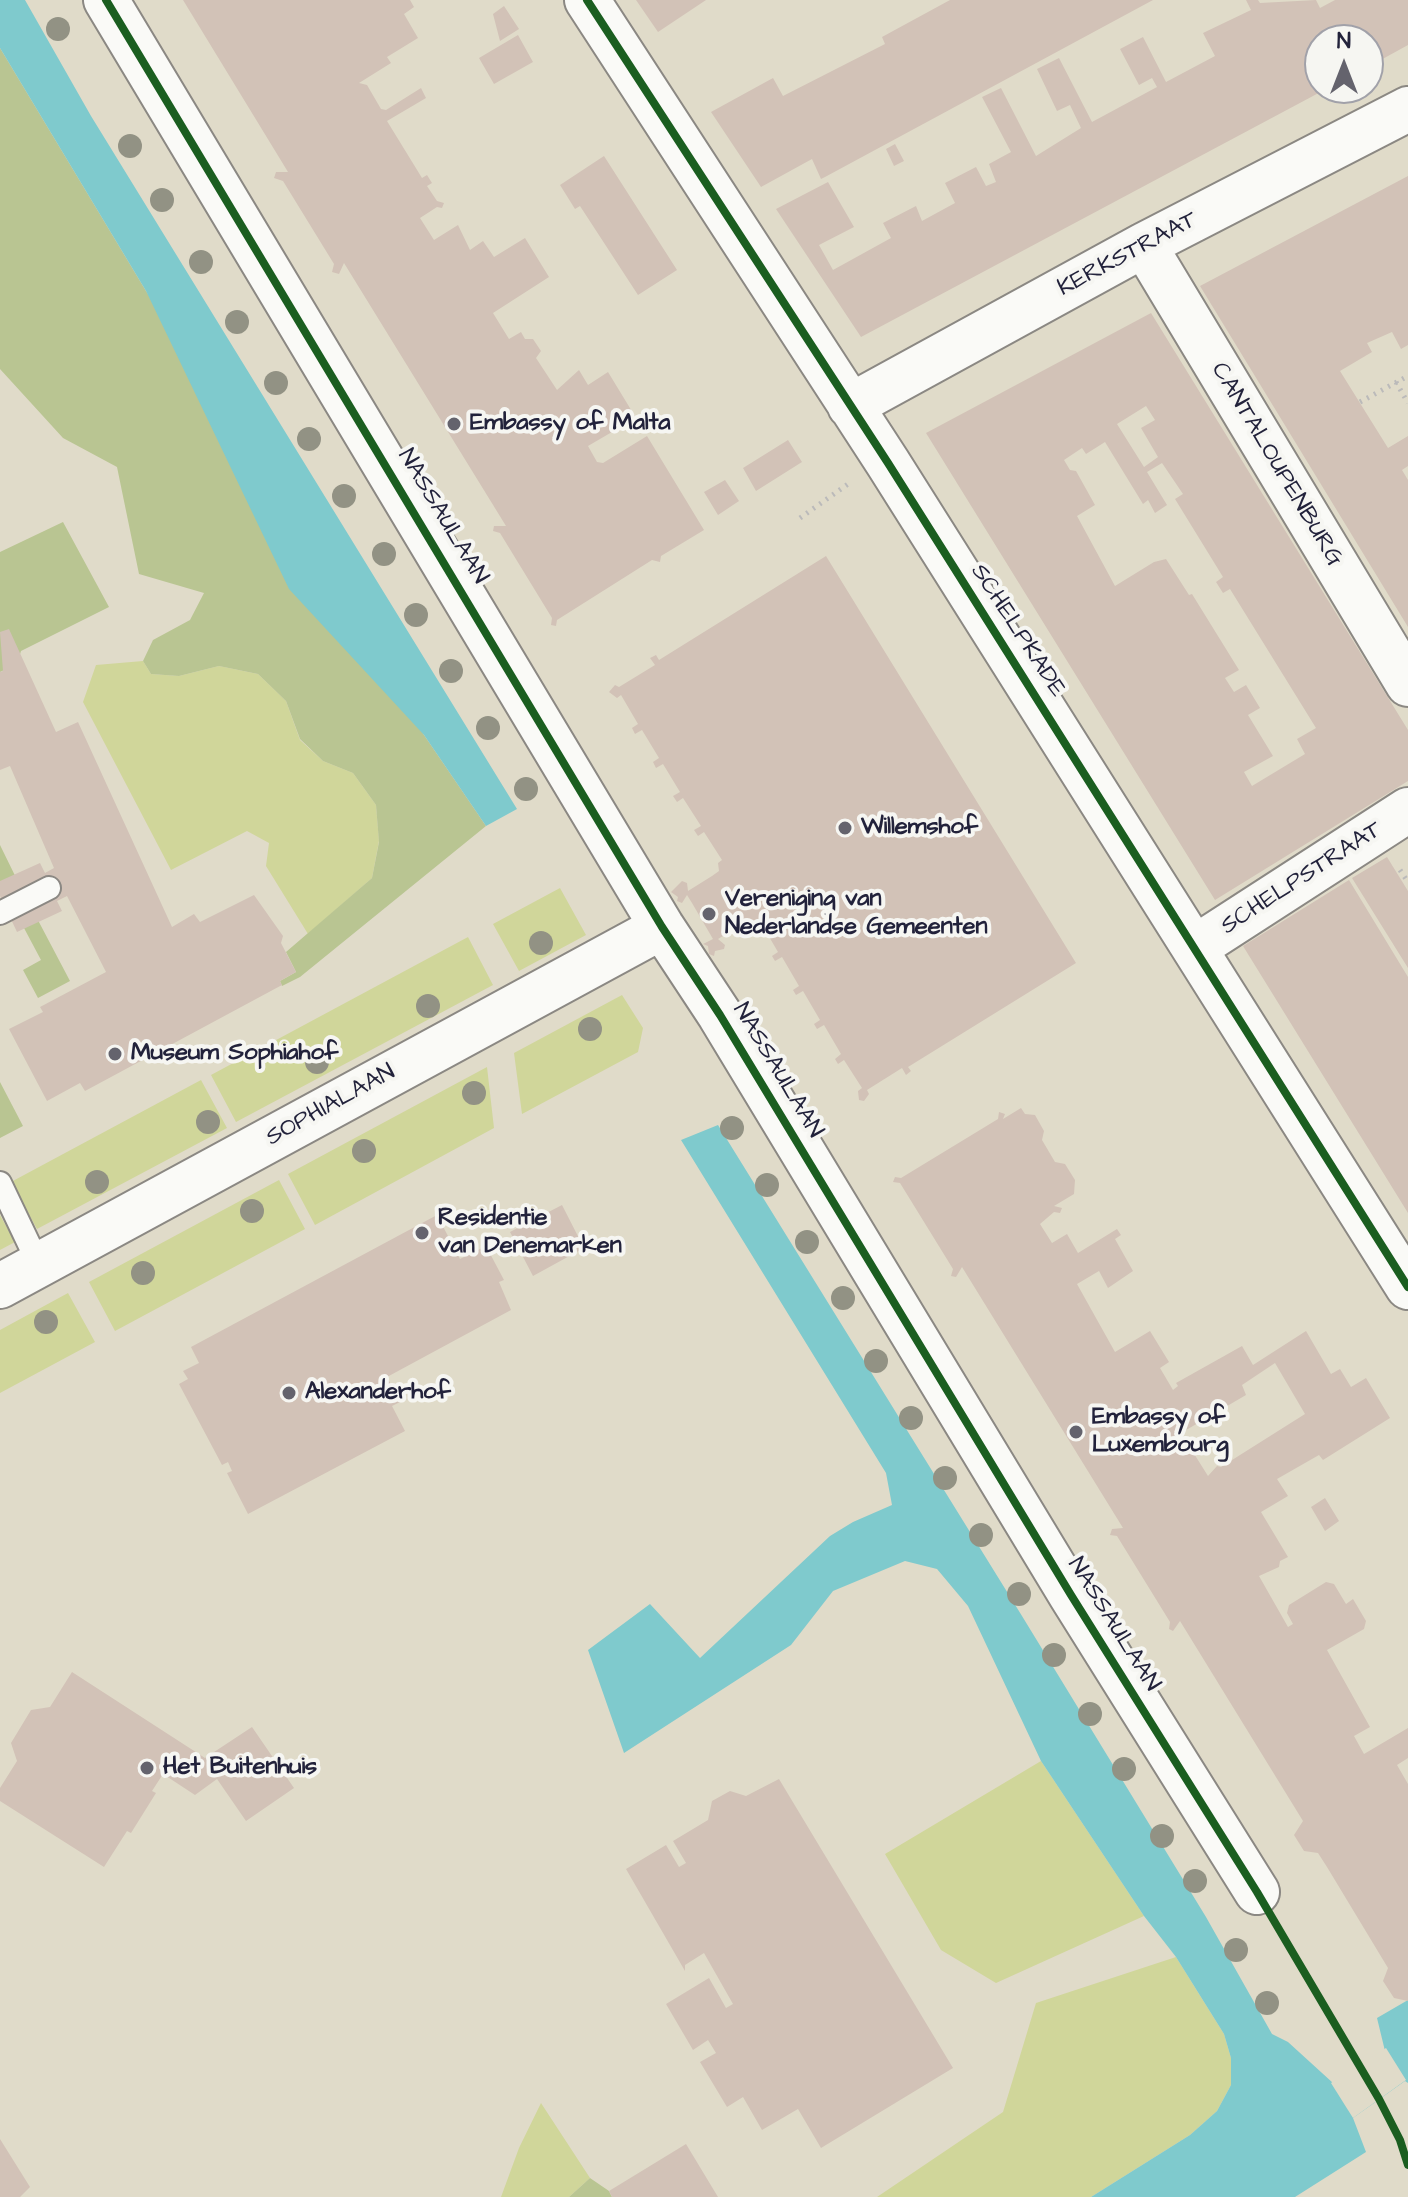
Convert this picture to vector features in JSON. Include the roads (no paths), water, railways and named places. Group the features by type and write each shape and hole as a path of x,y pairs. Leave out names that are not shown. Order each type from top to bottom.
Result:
{"street":[{"name":"NASSAULAAN","path":"106,0 522,688 662,927 720,1015 1062,1581 1257,1892"},
{"name":"SCHELPKADE","path":"587,0 888,463 1408,1287"},
{"name":"KERKSTRAAT","path":"850,406 1144,245 1408,109"},
{"name":"CANTALOUPENBURG","path":"1144,245 1408,684"},
{"name":"SCHELPSTRAAT","path":"1196,947 1408,810"},
{"name":"SOPHIALAAN","path":"0,1286 662,927"}],"lane":[{"path":"0,913 49,888"},
{"path":"0,1183 39,1265"}],"water":[{"path":"0,0 25,0 91,116 517,809 486,826 424,735 289,589 146,291 0,48"},
{"path":"718,1125 1206,1917 1272,2034 1288,2042 1333,2083 1385,2051 1377,2018 1408,2000 1408,2083 1405,2081 1353,2118 1366,2152 1295,2197 1091,2197 1190,2135 1217,2111 1231,2085 1231,2058 1224,2034 1176,1957 1144,1916 1041,1761 968,1606 937,1569 905,1561 833,1591 791,1645 624,1753 588,1650 650,1604 700,1658 830,1536 892,1505 886,1473 681,1140"}],"place":[{"name":"Embassy of Malta","path":"454,424"},
{"name":"Willemshof","path":"845,828"},
{"name":"Vereniging van Nederlandse Gemeenten","path":"709,914"},
{"name":"Museum Sophiahof","path":"115,1054"},
{"name":"Residentie van Denemarken","path":"422,1233"},
{"name":"Alexanderhof","path":"289,1393"},
{"name":"Embassy of Luxembourg","path":"1076,1432"},
{"name":"Het Buitenhuis","path":"147,1768"}]}
